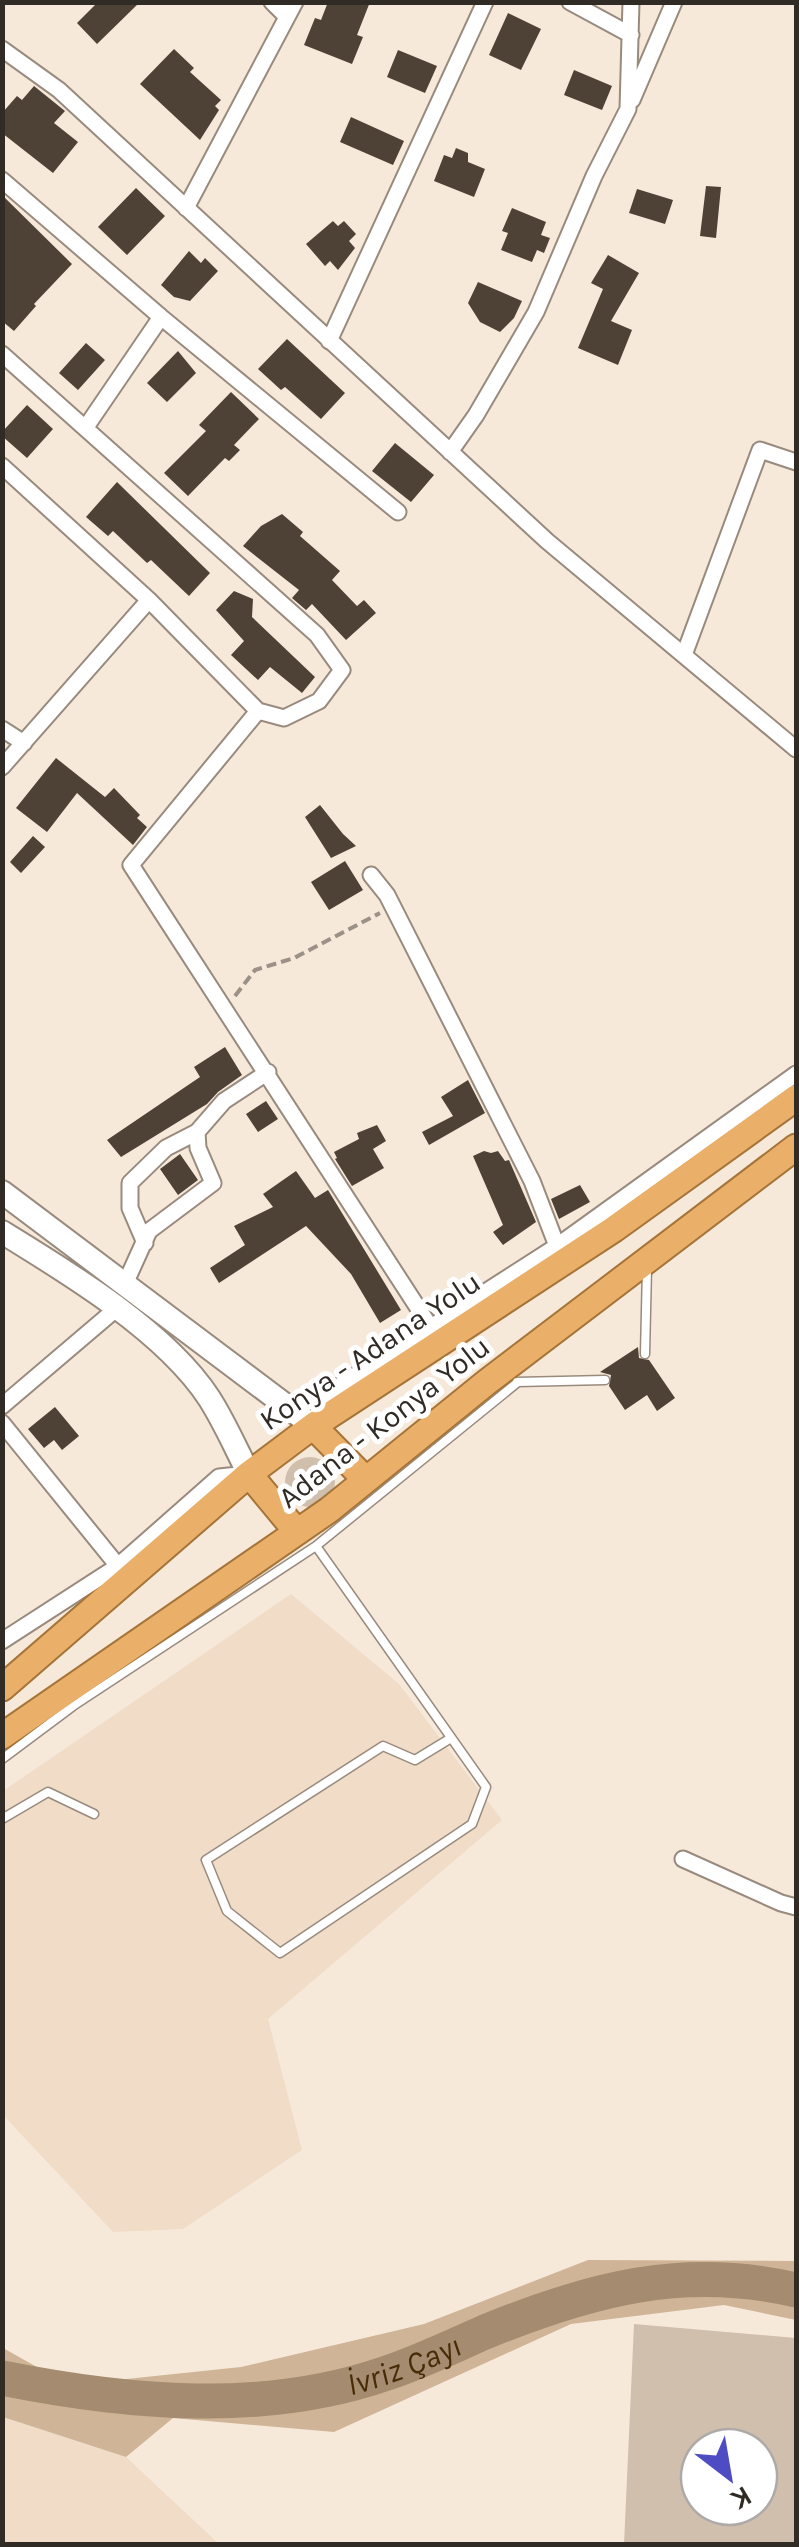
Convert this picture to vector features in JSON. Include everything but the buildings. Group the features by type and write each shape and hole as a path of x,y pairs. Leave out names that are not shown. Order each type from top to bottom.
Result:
{"highway":[{"name":"Konya - Adana Yolu","path":"2,1688 249,1474 313,1426 614,1228 796,1098"},
{"name":"Adana - Konya Yolu","path":"2,1736 306,1539 366,1480 488,1382 796,1148"},
{"path":"313,1426 366,1480"},
{"path":"249,1474 306,1539"}],"main road":[{"path":"2,1192 313,1426"},
{"path":"2,1232 66,1270 167,1350 208,1396 249,1474"}],"street":[{"path":"186,208 291,10 272,2"},
{"path":"330,340 486,2"},
{"path":"570,2 630,35"},
{"path":"628,109 631,2"},
{"path":"450,452 536,312 674,2"},
{"path":"2,49 58,90 547,542 796,750"},
{"path":"2,180 398,512"},
{"path":"86,428 161,317"},
{"path":"2,354 318,635 342,670 319,701 284,718 258,710 149,600 2,466"},
{"path":"684,656 760,450 796,462"},
{"path":"2,767 149,600"},
{"path":"258,710 131,865 431,1328"},
{"path":"2,729 24,743"},
{"path":"370,875 392,905 532,1181 557,1246"},
{"path":"144,1243 130,1208 130,1183 166,1148 197,1132 224,1101 268,1072"},
{"path":"313,1426 325,1395 557,1246 796,1074"},
{"path":"125,1284 149,1232 212,1183 198,1148 197,1132"},
{"path":"2,1406 116,1310"},
{"path":"2,1424 118,1566"},
{"path":"2,1641 118,1566 219,1477 249,1474"},
{"path":"683,1859 796,1906"}],"lane":[{"path":"645,1354 648,1258"},
{"path":"488,1382 605,1380"},
{"path":"2,1759 518,1382"},
{"path":"306,1539 451,1738 486,1787 472,1824 280,1953 226,1911 206,1860 383,1746 415,1760 451,1738"},
{"path":"2,1819 48,1792 94,1814"}],"path":[{"path":"226,1009 255,970 294,958 392,905"}],"shaded area":[{"path":"310,1457 328,1464 335,1482 328,1500 310,1507 292,1500 285,1482 292,1464"},
{"path":"291,1594 399,1684 502,1820 268,2019 302,2150 183,2229 113,2232 3,2115 3,1791"},
{"path":"588,2260 796,2261 796,2320 724,2305 571,2324 334,2432 173,2418 126,2457 3,2417 3,2348 69,2385 241,2367 424,2324"},
{"path":"634,2324 796,2338 796,2544 624,2544"},
{"path":"3,2417 126,2457 219,2544 3,2544"}],"waterway":[{"name":"İvriz Çayı","path":"2,2378 146,2399 244,2400 293,2395 387,2373 524,2317 638,2285 715,2280 796,2290"}]}
